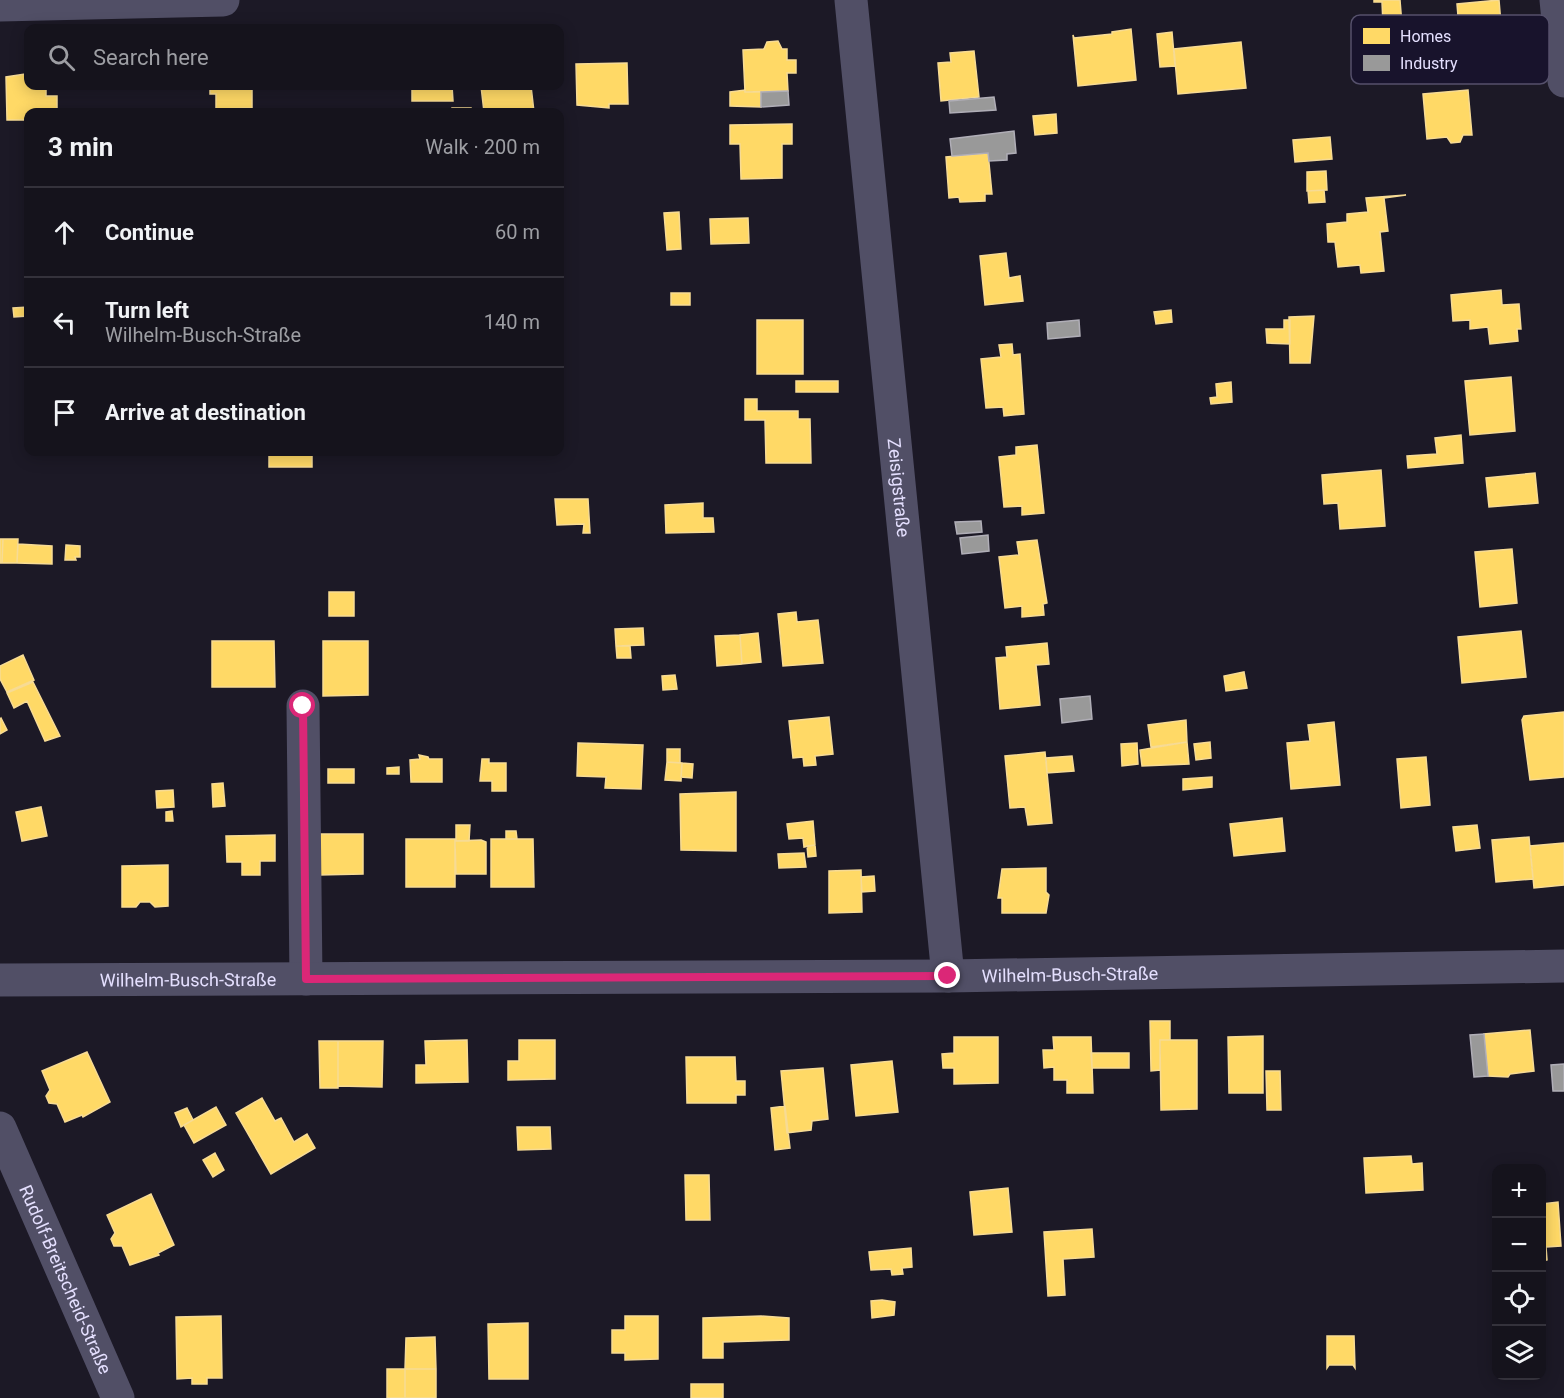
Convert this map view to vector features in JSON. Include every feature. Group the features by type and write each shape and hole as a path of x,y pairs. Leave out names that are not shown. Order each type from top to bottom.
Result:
{"street":[{"path":"0,5 223,0"},
{"name":"Zeisigstraße","path":"851,0 948,976"},
{"path":"1556,0 1564,81"},
{"path":"303,706 306,979"},
{"name":"Wilhelm-Busch-Straße","path":"0,980 948,976 1564,966"},
{"name":"Rudolf-Breitscheid-Straße","path":"0,1128 118,1398"}],"building: Homes":[{"path":"1374,0 1400,0 1401,15 1383,15 1382,2 1374,2"},
{"path":"1499,0 1500,15 1458,15 1457,4"},
{"path":"1131,29 1136,80 1078,86 1073,35 1074,38 1112,34 1112,32"},
{"path":"1172,32 1175,66 1160,67 1157,34"},
{"path":"778,41 782,49 787,49 787,60 796,60 796,73 787,73 788,91 745,92 743,50 764,49 767,42"},
{"path":"1241,42 1246,88 1178,94 1174,49"},
{"path":"974,51 979,97 941,101 938,63 951,62 950,53"},
{"path":"627,63 628,104 609,104 609,108 577,105 576,64"},
{"path":"24,74 24,90 46,90 46,96 57,96 57,108 24,108 24,120 7,120 6,77"},
{"path":"210,90 252,90 252,108 216,108 216,94 210,94"},
{"path":"412,90 452,90 453,101 412,101"},
{"path":"481,90 531,90 534,108 484,108"},
{"path":"745,90 745,92 761,92 761,107 730,106 730,92"},
{"path":"1468,90 1472,135 1463,135 1460,142 1451,143 1447,137 1427,139 1423,94"},
{"path":"1056,114 1057,133 1035,135 1033,116"},
{"path":"792,124 792,144 782,144 782,178 741,179 740,144 730,144 730,125"},
{"path":"1330,137 1332,159 1295,162 1293,140"},
{"path":"988,153 992,194 985,194 985,201 960,202 959,197 949,198 946,157"},
{"path":"1326,171 1327,190 1307,191 1307,172"},
{"path":"1324,190 1325,202 1309,203 1308,191"},
{"path":"1406,195 1384,198 1388,231 1380,232 1384,271 1361,273 1360,265 1338,267 1335,242 1328,242 1327,224 1347,222 1347,214 1368,212 1366,198"},
{"path":"679,212 681,249 667,250 664,213"},
{"path":"748,218 749,243 711,244 710,219"},
{"path":"1006,253 1009,278 1020,276 1023,301 985,305 980,256"},
{"path":"1501,290 1502,305 1519,304 1521,329 1517,329 1518,341 1490,344 1488,327 1470,329 1470,320 1453,321 1451,295"},
{"path":"671,293 690,293 690,305 671,305"},
{"path":"24,307 24,316 14,317 13,308"},
{"path":"1171,310 1172,322 1156,324 1154,312"},
{"path":"1314,316 1310,363 1290,363 1289,317"},
{"path":"757,320 803,320 803,374 757,374"},
{"path":"1284,320 1290,320 1290,344 1267,343 1266,329 1284,329"},
{"path":"1012,344 1013,355 1020,354 1024,414 1004,416 1003,407 986,408 981,359 1001,357 999,345"},
{"path":"1511,377 1515,431 1470,435 1465,381"},
{"path":"796,381 838,381 838,392 796,392"},
{"path":"1231,382 1232,402 1211,404 1210,398 1217,397 1216,384"},
{"path":"745,399 757,399 757,411 798,411 798,419 810,419 811,463 766,463 765,420 745,420"},
{"path":"1461,435 1463,463 1408,468 1407,456 1437,454 1435,438"},
{"path":"1037,445 1044,513 1022,515 1022,506 1004,507 999,457 1016,455 1016,447"},
{"path":"269,456 312,456 312,467 269,467"},
{"path":"1381,470 1385,526 1340,529 1338,503 1324,504 1322,475"},
{"path":"1535,473 1538,503 1489,507 1486,478"},
{"path":"555,499 588,499 590,533 583,533 584,524 557,525"},
{"path":"703,503 703,518 713,518 714,532 666,533 665,505"},
{"path":"0,539 3,539 2,563 0,563"},
{"path":"3,539 18,539 17,563 2,563"},
{"path":"1037,540 1047,603 1043,604 1044,615 1022,617 1022,606 1005,608 999,557 1019,555 1017,542"},
{"path":"18,544 52,546 52,564 17,563"},
{"path":"66,545 80,546 80,557 75,557 76,560 65,560"},
{"path":"1512,549 1517,603 1480,607 1475,552"},
{"path":"329,592 354,592 354,616 329,616"},
{"path":"796,612 797,622 818,620 823,663 783,666 778,614"},
{"path":"643,628 644,645 616,646 615,629"},
{"path":"1521,631 1526,677 1462,683 1458,637"},
{"path":"758,633 761,662 742,664 740,635"},
{"path":"740,635 742,664 717,666 715,636"},
{"path":"212,641 274,641 275,687 212,687"},
{"path":"323,641 368,641 368,695 323,696"},
{"path":"1047,643 1049,664 1036,665 1040,705 1000,709 996,658 1007,657 1006,647"},
{"path":"616,646 630,646 631,658 617,658"},
{"path":"23,655 34,680 7,692 0,679 0,666"},
{"path":"1244,672 1247,688 1226,691 1224,676"},
{"path":"675,675 677,689 663,690 662,676"},
{"path":"33,682 60,736 45,741 27,701 14,708 7,693"},
{"path":"1564,712 1564,777 1530,780 1522,720 1524,716"},
{"path":"829,717 833,754 815,756 816,765 804,766 803,757 793,758 789,721"},
{"path":"0,719 7,730 0,734"},
{"path":"1186,720 1187,742 1151,747 1148,725"},
{"path":"1334,722 1340,785 1291,789 1287,743 1310,741 1308,725"},
{"path":"1187,742 1189,764 1142,766 1140,750"},
{"path":"1210,742 1211,758 1196,760 1194,744"},
{"path":"578,743 643,745 641,789 605,788 606,777 577,776"},
{"path":"1137,743 1138,764 1122,766 1121,744"},
{"path":"667,749 680,749 680,763 667,762"},
{"path":"1045,752 1052,823 1028,825 1025,807 1010,808 1005,756"},
{"path":"419,755 429,759 442,759 442,782 411,782 410,760 420,759"},
{"path":"1072,756 1074,771 1047,773 1046,758"},
{"path":"1426,757 1430,805 1401,808 1397,759"},
{"path":"482,759 489,759 489,763 506,763 506,791 492,791 492,781 480,781"},
{"path":"667,762 682,763 681,781 665,780"},
{"path":"682,763 693,764 692,778 681,777"},
{"path":"399,767 399,774 387,774 387,768"},
{"path":"328,769 354,769 354,783 328,783"},
{"path":"1212,777 1212,787 1183,790 1183,779"},
{"path":"223,783 225,806 213,807 212,784"},
{"path":"173,790 174,807 157,808 156,791"},
{"path":"736,792 736,851 681,850 680,794"},
{"path":"41,807 47,836 22,841 16,812"},
{"path":"172,811 173,821 166,821 166,812"},
{"path":"1282,818 1285,851 1234,856 1230,824"},
{"path":"813,821 815,845 804,847 803,838 789,839 787,824"},
{"path":"456,825 470,825 469,841 456,841"},
{"path":"1477,825 1480,848 1456,851 1453,827"},
{"path":"506,831 516,831 517,839 506,839"},
{"path":"319,834 363,834 363,874 319,875"},
{"path":"275,835 275,861 260,861 260,875 242,875 242,862 227,862 226,836"},
{"path":"1529,837 1533,879 1496,882 1492,840"},
{"path":"406,839 455,839 455,887 406,887"},
{"path":"491,839 533,839 534,887 491,887"},
{"path":"481,840 486,842 486,874 456,874 455,841"},
{"path":"1564,843 1564,885 1534,888 1530,846"},
{"path":"815,845 816,856 808,857 807,846"},
{"path":"804,853 806,867 779,868 778,854"},
{"path":"168,865 168,906 155,907 150,902 140,902 136,907 122,907 122,866"},
{"path":"1046,868 1046,892 1049,895 1046,913 1002,913 1002,898 998,898 1002,869"},
{"path":"861,870 862,912 829,913 829,871"},
{"path":"874,876 875,891 862,892 861,877"},
{"path":"1150,1021 1170,1021 1170,1040 1160,1040 1160,1070 1151,1071"},
{"path":"1530,1030 1534,1071 1510,1074 1508,1077 1488,1076 1484,1034"},
{"path":"1263,1036 1263,1093 1229,1093 1228,1037"},
{"path":"954,1037 998,1037 998,1083 954,1084 954,1068 943,1068 942,1054 954,1053"},
{"path":"1053,1037 1091,1037 1093,1093 1067,1093 1067,1080 1054,1080 1054,1067 1044,1068 1043,1050 1054,1050"},
{"path":"467,1040 468,1082 416,1083 416,1065 426,1065 425,1041"},
{"path":"519,1040 555,1040 555,1079 508,1080 508,1061 519,1061"},
{"path":"1160,1040 1197,1040 1197,1109 1161,1110"},
{"path":"319,1041 338,1041 338,1088 320,1088"},
{"path":"338,1041 383,1041 382,1087 338,1086"},
{"path":"87,1052 110,1102 83,1117 82,1115 65,1122 57,1104 49,1103 46,1096 50,1090 42,1071"},
{"path":"1091,1053 1129,1053 1129,1068 1092,1068"},
{"path":"686,1057 735,1057 736,1081 745,1081 745,1095 736,1095 736,1103 687,1103"},
{"path":"892,1061 898,1112 856,1116 851,1065"},
{"path":"823,1068 828,1119 812,1121 811,1130 787,1133 781,1071"},
{"path":"1266,1071 1280,1071 1281,1110 1267,1110"},
{"path":"262,1098 275,1121 281,1118 294,1142 307,1134 315,1148 271,1174 236,1113"},
{"path":"785,1106 790,1148 775,1150 771,1108"},
{"path":"216,1107 226,1125 194,1143 184,1125"},
{"path":"187,1108 193,1120 181,1127 175,1113"},
{"path":"517,1127 550,1127 551,1149 518,1150"},
{"path":"215,1153 224,1170 213,1177 203,1160"},
{"path":"1411,1156 1412,1164 1422,1163 1423,1190 1366,1193 1364,1158"},
{"path":"685,1175 709,1175 710,1220 686,1220"},
{"path":"1008,1188 1012,1232 974,1235 970,1192"},
{"path":"151,1194 174,1245 158,1253 159,1255 130,1265 122,1246 114,1246 111,1239 115,1233 107,1215"},
{"path":"1558,1202 1561,1246 1546,1247 1546,1204"},
{"path":"1092,1229 1094,1257 1063,1259 1065,1295 1048,1296 1044,1232"},
{"path":"911,1248 912,1267 902,1268 903,1274 892,1275 891,1269 871,1270 869,1252"},
{"path":"871,1301 895,1302 894,1315 872,1318"},
{"path":"221,1316 222,1378 207,1378 207,1384 192,1384 192,1378 177,1379 176,1317"},
{"path":"625,1316 658,1316 658,1359 625,1360 625,1353 612,1353 612,1330 625,1330"},
{"path":"761,1316 789,1318 789,1340 723,1342 723,1358 703,1358 703,1318"},
{"path":"528,1323 528,1379 489,1379 488,1324"},
{"path":"1327,1336 1354,1336 1355,1368 1353,1365 1329,1365 1327,1368"},
{"path":"435,1337 436,1369 405,1369 406,1338"},
{"path":"387,1369 405,1369 405,1398 387,1398"},
{"path":"405,1369 436,1369 436,1398 405,1398"},
{"path":"691,1384 723,1384 723,1398 691,1398"}],"building: Industry":[{"path":"788,91 789,105 761,107 761,92"},
{"path":"994,97 996,110 950,113 949,101"},
{"path":"1014,131 1016,153 1007,154 1007,160 989,161 988,153 952,156 950,139"},
{"path":"1079,320 1080,336 1048,339 1047,323"},
{"path":"981,521 982,532 957,534 955,522"},
{"path":"988,535 989,551 962,554 960,538"},
{"path":"1090,696 1092,719 1062,723 1060,699"},
{"path":"1484,1034 1488,1076 1474,1077 1470,1035"},
{"path":"1564,1064 1564,1091 1553,1091 1551,1065"}],"route":[{"path":"303,706 306,979 948,976"}]}
